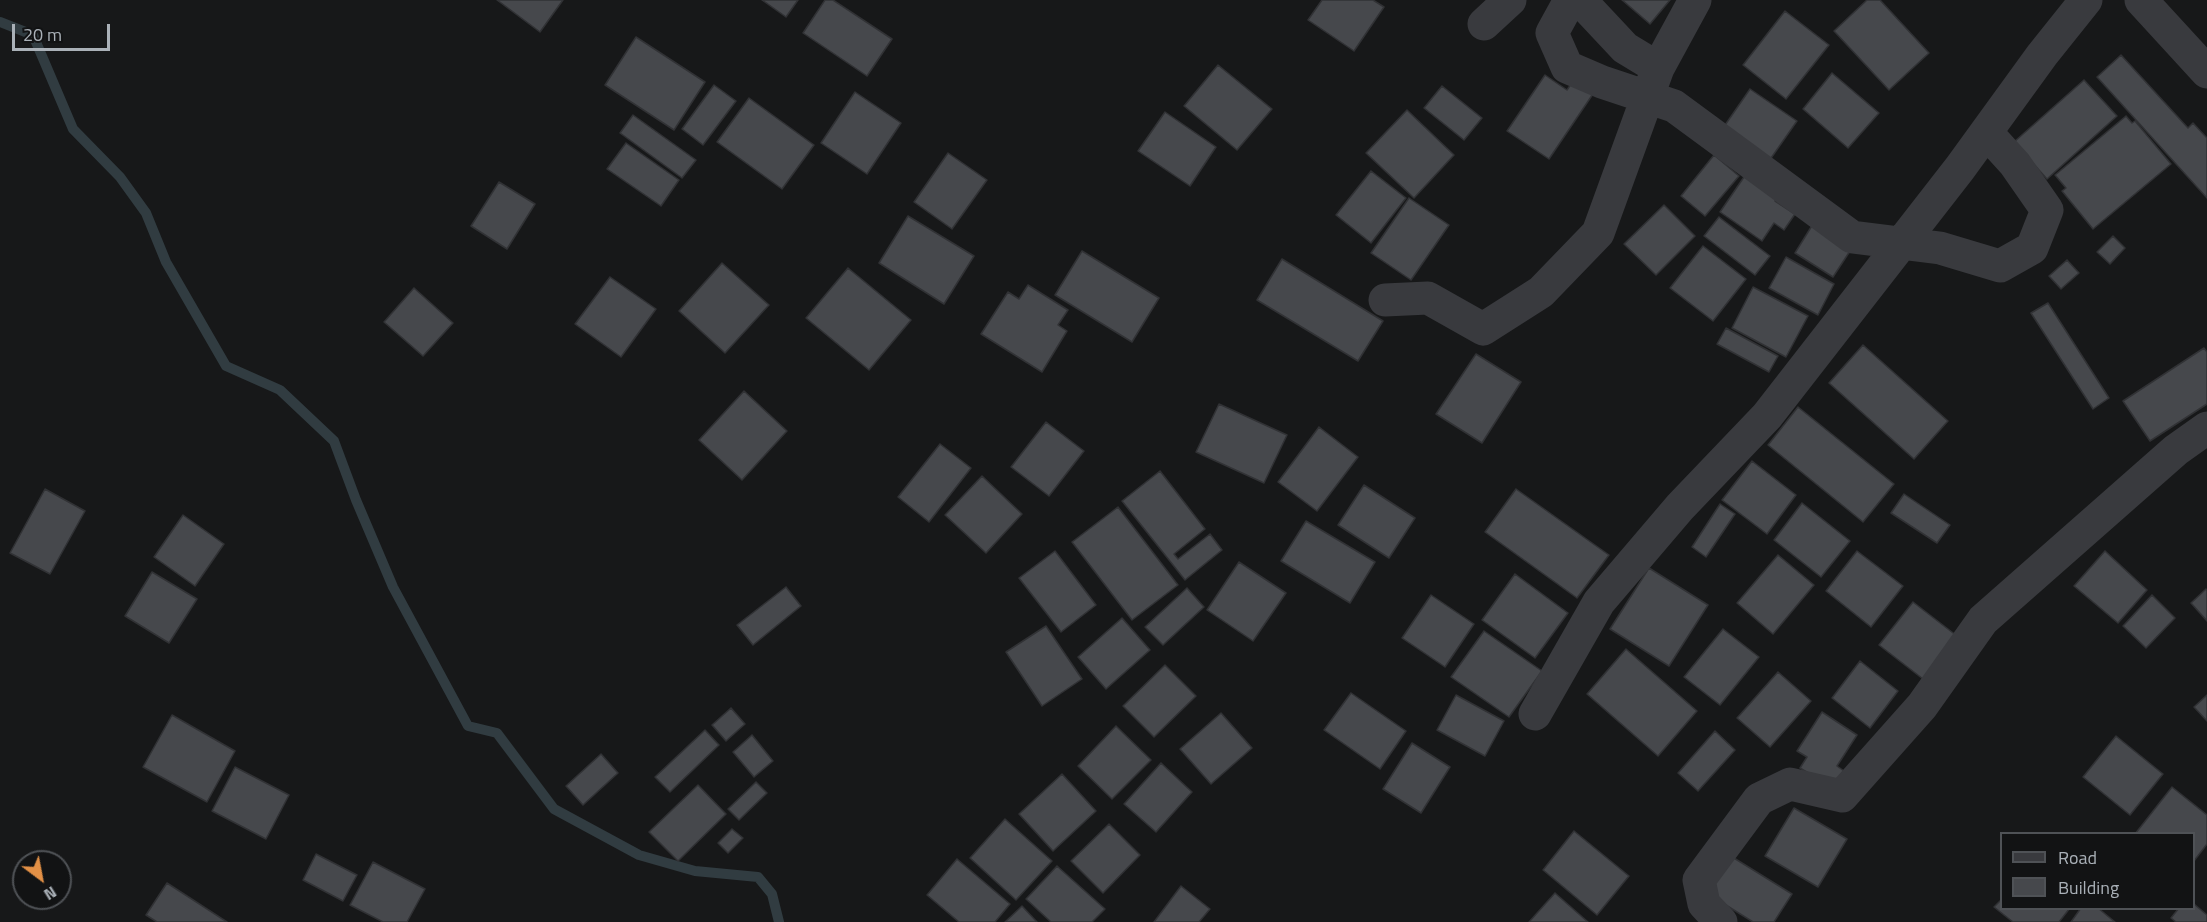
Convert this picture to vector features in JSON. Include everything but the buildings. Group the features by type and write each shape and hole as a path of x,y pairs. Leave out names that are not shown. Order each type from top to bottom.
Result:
{"street":[{"path":"1484,24 1510,0"},
{"path":"1570,0 1552,33 1567,67 1602,82 1653,83"},
{"path":"1580,0 1625,48 1674,106 1852,237 1940,248 2000,266 2032,248 2047,210 2015,164 1986,132"},
{"path":"1384,300 1428,298 1483,329 1541,292 1598,233 1653,83 1695,0"},
{"path":"1535,714 1599,602 1680,507 1767,416 2086,0"},
{"path":"2141,0 2207,72"},
{"path":"1721,922 1704,904 1699,880 1759,799 1791,784 1842,796 1922,705 1983,620 2176,450 2207,428"}],"waterway":[{"path":"0,22 33,35 73,129 120,177 146,213 166,262 226,366 280,390 334,441 393,587 468,726 497,733 554,809 639,855 695,871 758,877 772,894 779,922"}]}
